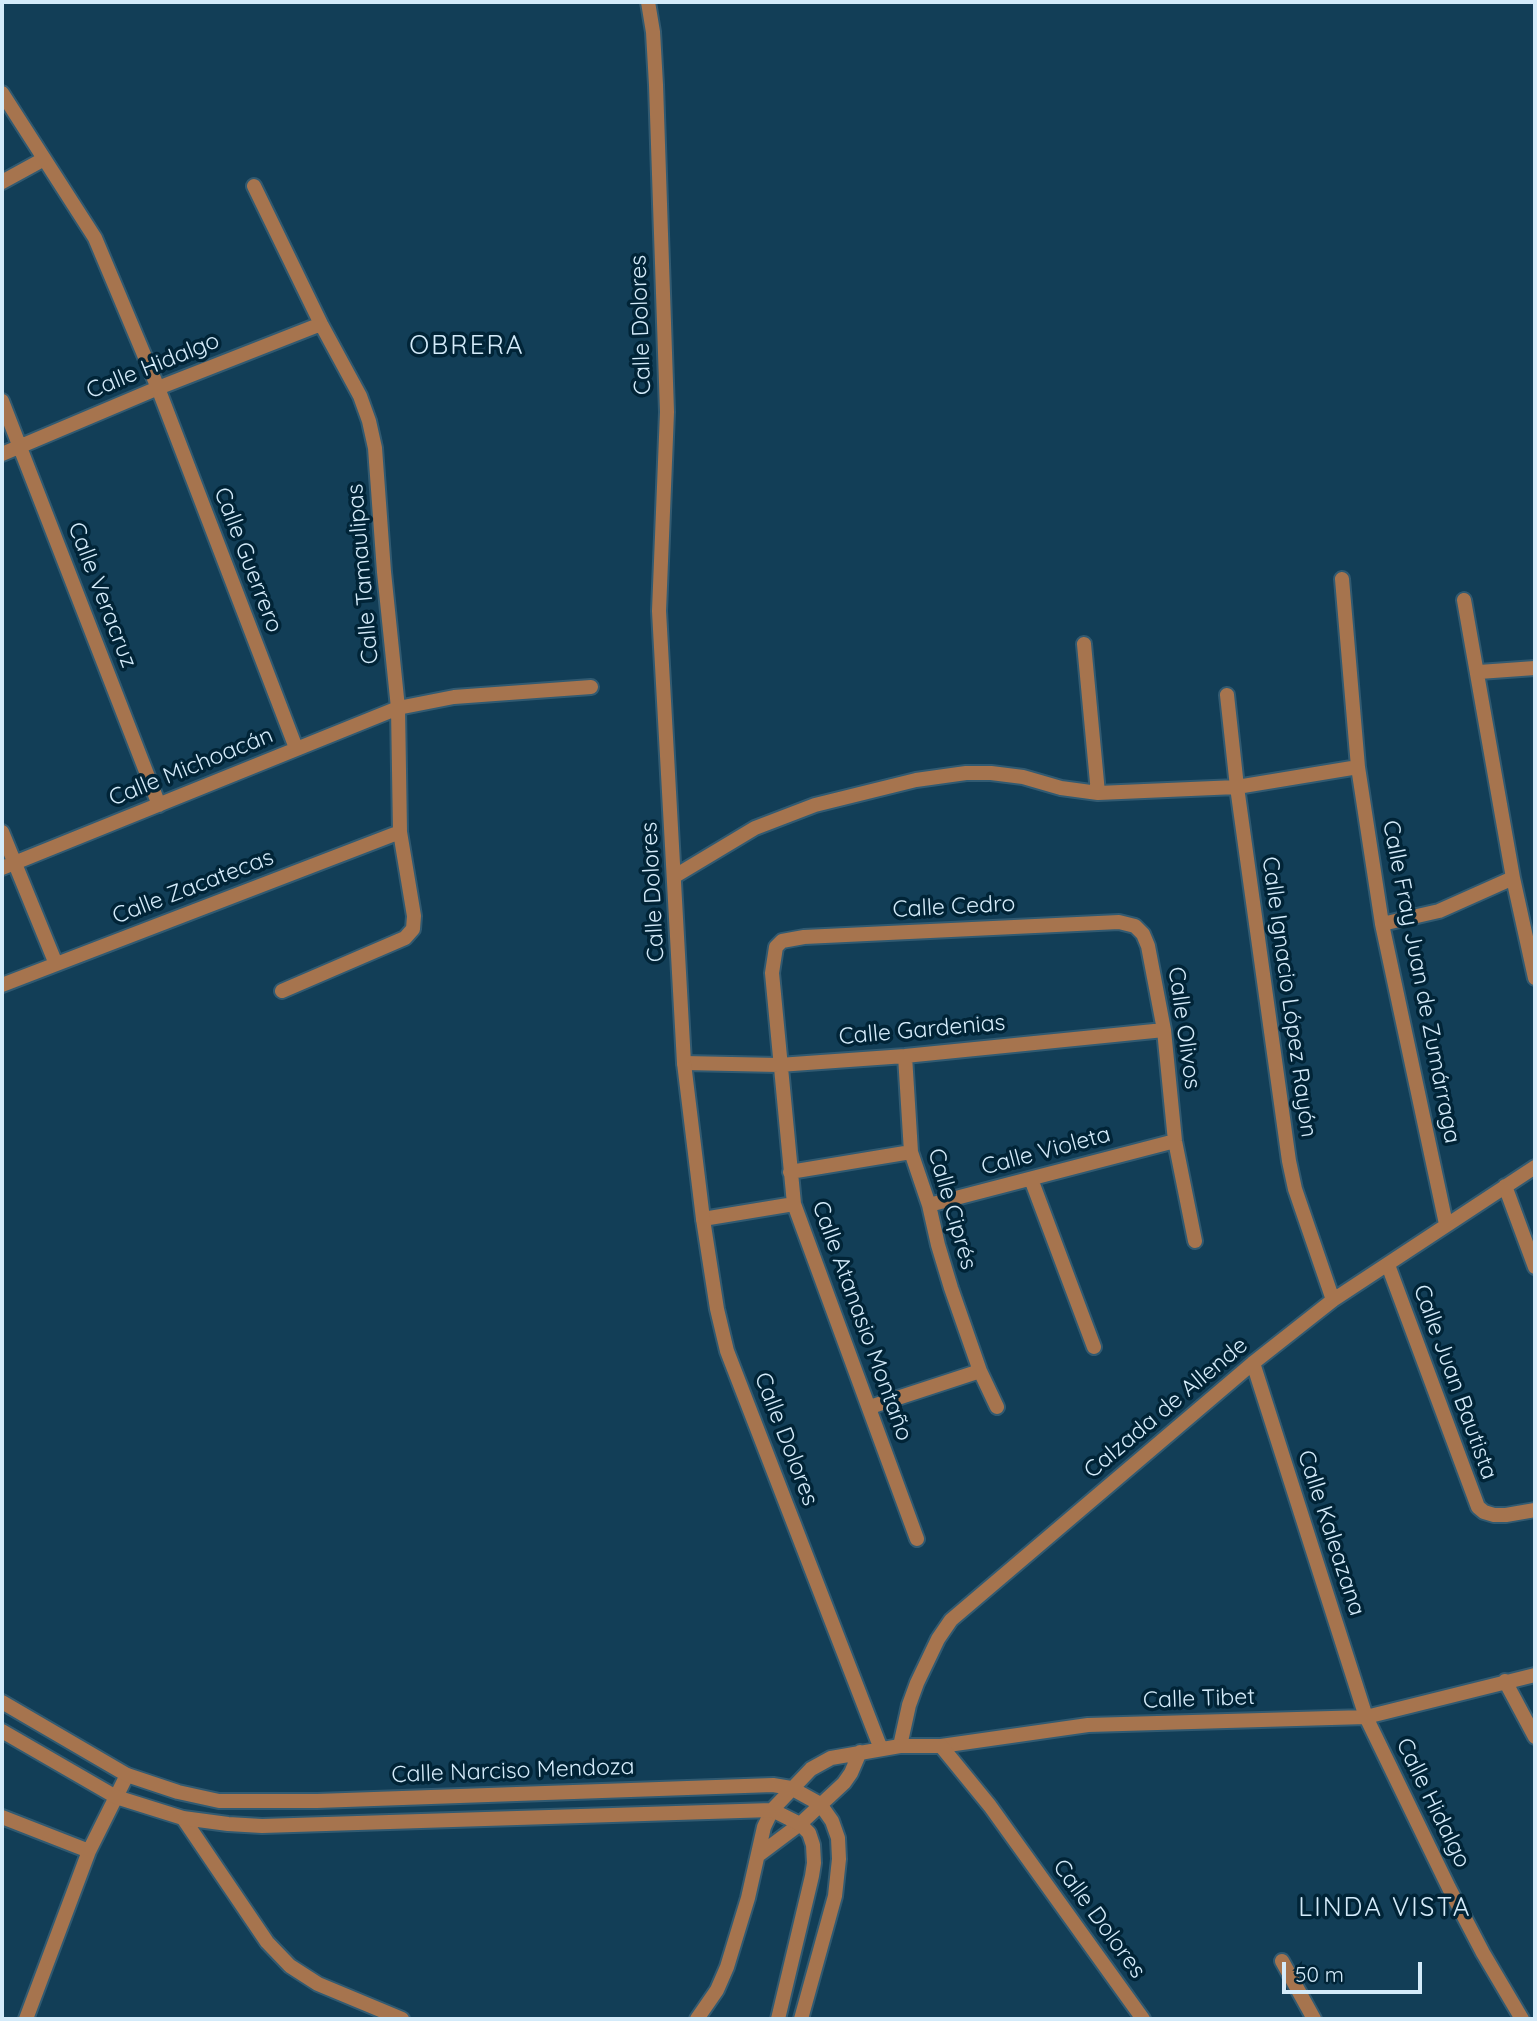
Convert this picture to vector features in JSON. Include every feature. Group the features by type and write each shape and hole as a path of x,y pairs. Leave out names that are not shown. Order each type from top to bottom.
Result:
{"street":[{"name":"Calle Dolores","path":"648,2 656,85 667,412 659,611 684,1063 703,1219 717,1309 727,1351 881,1749"},
{"name":"Calle Guerrero","path":"2,93 95,238 158,388 296,748"},
{"path":"2,182 44,159"},
{"name":"Calle Tamaulipas","path":"254,186 321,324 360,396 373,439 398,708 400,832 414,916 411,933 395,943 282,991"},
{"name":"Calle Hidalgo","path":"2,454 158,388 321,324"},
{"name":"Calle Veracruz","path":"2,401 159,805"},
{"name":"Calle Fray Juan de Zumárraga","path":"1342,579 1358,767 1382,924 1446,1224"},
{"path":"1464,600 1479,672 1513,878 1535,978"},
{"path":"1084,644 1098,793"},
{"path":"1479,672 1535,668"},
{"name":"Calle Michoacán","path":"8,865 398,708 454,697 590,687"},
{"name":"Calle Ignacio López Rayón","path":"1227,695 1237,787 1289,1161 1295,1189 1333,1300"},
{"path":"675,876 755,828 814,805 916,780 991,773 1098,793 1237,787 1358,767"},
{"path":"2,832 8,865 56,964"},
{"name":"Calle Zacatecas","path":"2,985 400,832"},
{"path":"1382,924 1439,911 1513,878"},
{"name":"Calle Cedro","path":"776,947 782,941 804,937 1119,922 1135,926"},
{"name":"Calle Olivos","path":"1135,926 1143,933 1148,946 1164,1030 1175,1142 1195,1241"},
{"name":"Calle Atanasio Montaño","path":"776,947 772,973 794,1204 916,1539"},
{"name":"Calle Gardenias","path":"684,1063 779,1065 905,1056 1164,1030"},
{"name":"Calle Ciprés","path":"905,1056 911,1152 979,1370 997,1407"},
{"name":"Calle Violeta","path":"929,1205 1175,1142"},
{"path":"790,1172 911,1152"},
{"name":"Calzada de Allende","path":"900,1746 917,1683 938,1639 951,1620 1253,1363 1333,1300 1535,1167"},
{"path":"1031,1179 1094,1347"},
{"path":"1505,1186 1535,1267"},
{"path":"703,1219 794,1204"},
{"name":"Calle Juan Bautista","path":"1388,1265 1474,1500 1484,1512 1506,1515 1535,1510"},
{"name":"Calle Kaleazana","path":"1253,1363 1366,1717"},
{"path":"870,1407 979,1370"},
{"name":"Calle Tibet","path":"772,1810 811,1769 831,1758 860,1752 900,1746 941,1746 1088,1725 1366,1717 1535,1675"},
{"path":"1505,1681 1535,1737"},
{"name":"Calle Narciso Mendoza","path":"2,1702 127,1775 219,1801 263,1802 773,1785 791,1788 820,1804"},
{"name":"Calle Hidalgo","path":"1366,1717 1449,1888 1521,2019"},
{"name":"Calle Narciso Mendoza","path":"2,1731 116,1797 183,1818 262,1826 772,1810 800,1824"},
{"name":"Calle Dolores","path":"941,1746 989,1806 1143,2019"},
{"path":"760,1854 800,1824 844,1783 860,1752"},
{"path":"26,2019 89,1851 127,1775"},
{"path":"801,2019 838,1879 838,1838 820,1804"},
{"path":"697,2019 718,1990 727,1967 760,1854 764,1827 772,1810"},
{"path":"2,1818 89,1851"},
{"path":"183,1818 267,1942 290,1966 318,1984 402,2019"},
{"path":"778,2019 813,1876 813,1844 809,1833 800,1824"},
{"path":"1282,1961 1314,2019"},
{"path":"784,1996 805,2004"}],"district":[{"name":"OBRERA","path":"467,346"},
{"name":"LINDA VISTA","path":"1385,1908"}]}
